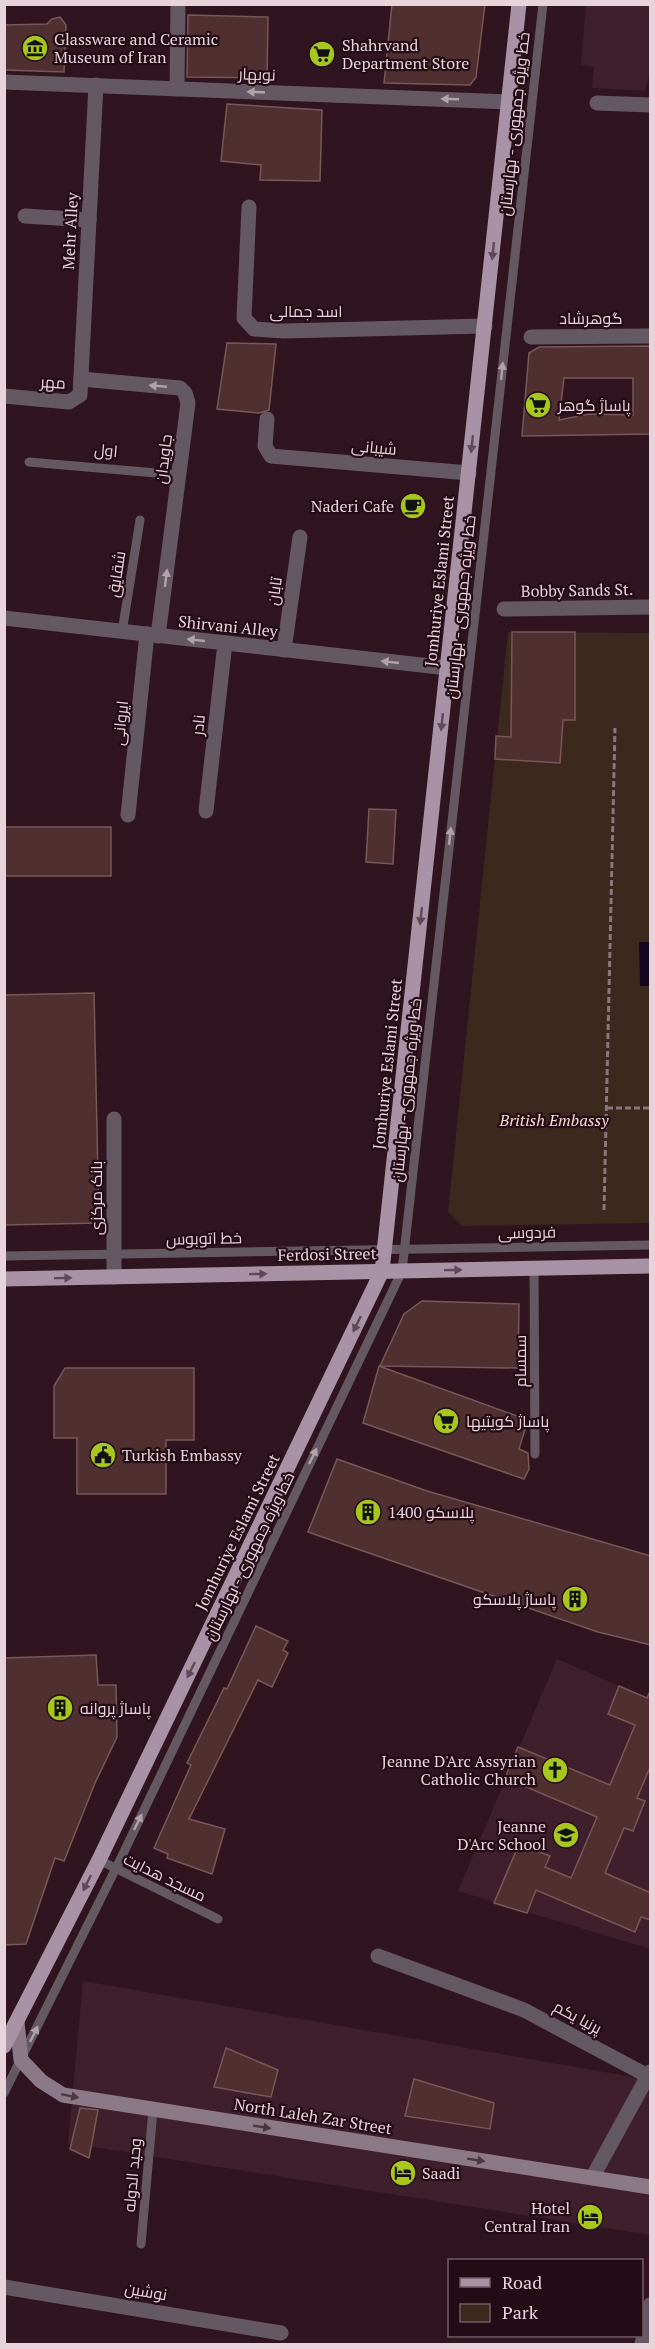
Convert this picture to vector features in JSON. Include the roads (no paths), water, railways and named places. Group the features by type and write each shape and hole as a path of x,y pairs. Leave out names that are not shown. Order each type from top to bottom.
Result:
{"main road":[{"name":"Jomhuriye Eslami Street","path":"4,2046 99,1860 382,1271 519,4"},
{"name":"Ferdosi Street","path":"4,1279 651,1266"},
{"path":"17,2022 21,2060"},
{"name":"North Laleh Zar Street","path":"21,2060 41,2081 63,2095 651,2187"}],"street":[{"path":"177,89 178,4"},
{"name":"نوبهار","path":"4,82 509,102"},
{"name":"Mehr Alley","path":"81,379 96,85"},
{"path":"597,103 651,105"},
{"name":"اسد جمالی","path":"249,207 243,318 254,329 284,331 485,326"},
{"path":"26,216 89,220"},
{"name":"گوهرشاد","path":"531,337 651,336"},
{"name":"مهر","path":"4,396 69,402 80,395 81,379"},
{"name":"جاویدان","path":"81,379 180,388 185,393 188,403 179,475 153,635"},
{"name":"شیبانی","path":"267,419 266,452 277,457 469,473"},
{"name":"تابان","path":"284,650 300,537"},
{"name":"Bobby Sands St.","path":"504,609 651,607"},
{"name":"Shirvani Alley","path":"4,618 448,668"},
{"name":"ایروانی","path":"128,815 153,635"},
{"name":"نادر","path":"206,811 225,643"},
{"name":"بانک مرکزی","path":"114,1119 114,1277"},
{"name":"پرنیا یکم","path":"378,1956 524,2010 649,2074 592,2178"},
{"name":"نوشین","path":"4,2287 281,2333"},
{"path":"642,2344 651,2305"}],"lane":[{"name":"خط ویژه جمهوری - بهارستان","path":"6,2090 115,1870 402,1270 543,4"},
{"name":"اول","path":"29,462 179,475"},
{"name":"شقایق","path":"122,632 140,520"},
{"name":"فردوسی","path":"404,1249 651,1245"},
{"name":"خط اتوبوس","path":"4,1256 404,1249"},
{"name":"سمسام","path":"534,1268 535,1454"},
{"name":"مسجد هدایت","path":"99,1860 115,1870 218,1919"},
{"name":"وحید الدوله","path":"141,2244 153,2110"}],"place":[{"name":"Glassware and Ceramic Museum of Iran","path":"35,48"},
{"name":"Shahrvand Department Store","path":"322,54"},
{"name":"پاساژ گوهر","path":"538,405"},
{"name":"Naderi Cafe","path":"413,506"},
{"name":"پاساژ کویتیها","path":"446,1421"},
{"name":"Turkish Embassy","path":"103,1455"},
{"name":"پلاسکو 1400","path":"368,1512"},
{"name":"پاساژ پلاسکو","path":"575,1599"},
{"name":"پاساژ پروانه","path":"60,1708"},
{"name":"Jeanne D'Arc Assyrian Catholic Church","path":"555,1770"},
{"name":"Jeanne D'Arc School","path":"566,1835"},
{"name":"Saadi","path":"403,2173"},
{"name":"Hotel Central Iran","path":"590,2217"}],"park label":[{"name":"British Embassy","path":"554,1120"}]}
